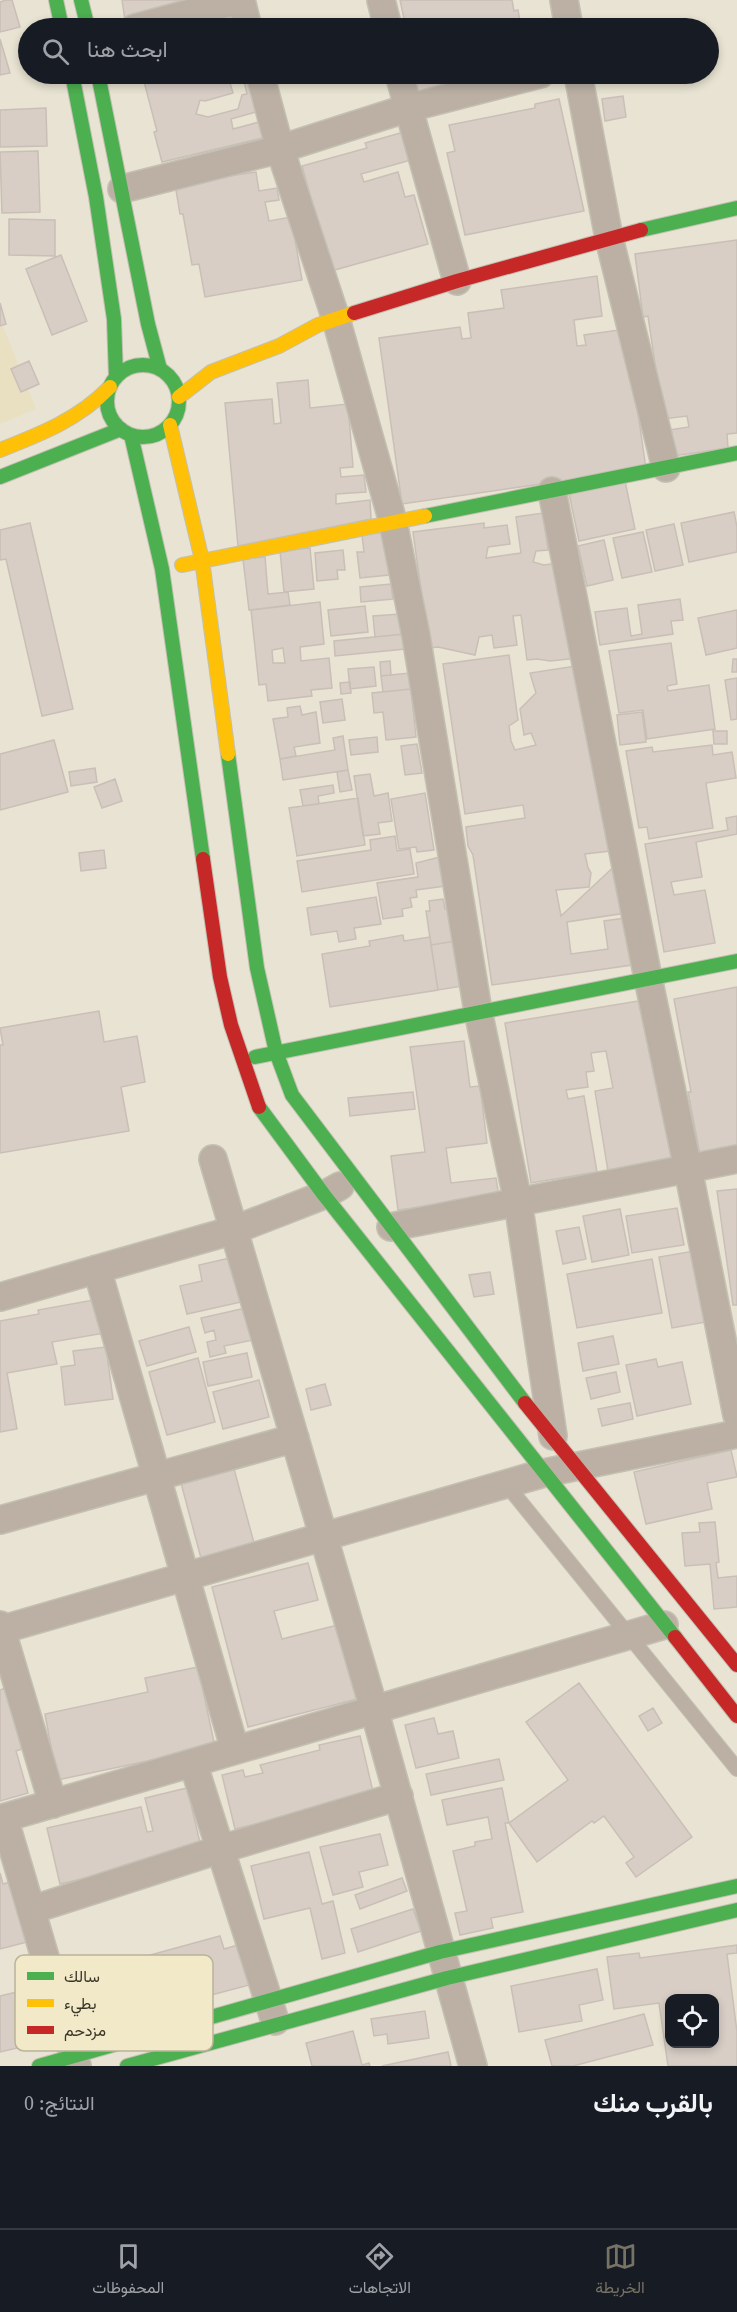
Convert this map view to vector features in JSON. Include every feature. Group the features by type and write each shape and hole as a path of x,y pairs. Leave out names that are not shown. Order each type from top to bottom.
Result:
{"main road":[{"path":"56,0 60,18"},
{"path":"81,0 86,18"},
{"path":"0,450 77,417 100,398 113,382 132,367 151,366 164,373 176,386 178,397 175,416 170,425 159,433 145,436 126,432 113,421 108,410 107,398 113,382 114,319 94,186 74,84"},
{"path":"100,84 148,324 164,373"},
{"path":"281,330 327,322 457,281 609,238 737,208"},
{"path":"178,397 211,372 279,346 327,322"},
{"path":"164,373 183,366"},
{"path":"170,425 202,560 247,970 292,1095 504,1377 737,1665"},
{"path":"0,477 126,432"},
{"path":"126,432 162,569 220,977 242,1060 260,1109 324,1195 737,1716"},
{"path":"162,569 737,453"},
{"path":"242,1060 737,961"},
{"path":"220,977 247,970"},
{"path":"213,2035 440,1952 737,1886"},
{"path":"213,2027 447,1977 737,1910"},
{"path":"39,2066 75,2061 116,2051"},
{"path":"127,2066 168,2051"}],"street":[{"path":"172,18 240,0 245,18"},
{"path":"381,0 386,18"},
{"path":"564,0 567,18"},
{"path":"263,84 327,322 393,522 416,636 478,1011 518,1202 553,1436"},
{"path":"402,84 457,281"},
{"path":"122,189 280,149 408,108 501,84"},
{"path":"580,84 609,238 666,468"},
{"path":"552,490 737,1415"},
{"path":"213,1159 375,1709 473,2066"},
{"path":"391,1227 737,1159"},
{"path":"0,1297 234,1230 324,1195 354,1178"},
{"path":"97,1269 235,1750"},
{"path":"53,1804 0,1628 544,1473 737,1434"},
{"path":"0,1520 294,1438"},
{"path":"44,1955 2,1818 664,1624"},
{"path":"193,1763 272,2013"},
{"path":"31,1910 221,1849 399,1796"}],"lane":[{"path":"506,1484 737,1769"}],"shaded area":[{"path":"0,319 36,409 0,424"}],"building":[{"path":"12,0 18,28 0,32 0,2"},
{"path":"122,0 232,0 136,18 125,18"},
{"path":"400,0 512,0 514,11 518,10 519,18 404,18"},
{"path":"0,39 10,73 0,75"},
{"path":"145,84 230,84 233,93 205,101 200,100 196,114 208,117 238,109 242,95 247,94 245,84 255,84 254,103 256,112 231,119 233,129 263,121 267,137 162,162 154,132 157,131"},
{"path":"416,84 492,84 420,103"},
{"path":"623,96 626,117 605,121 602,99"},
{"path":"559,99 584,211 465,235 447,153 455,151 449,125 535,108 535,104"},
{"path":"46,108 47,146 0,147 0,110"},
{"path":"404,132 411,160 361,174 364,182 398,172 405,197 414,195 428,244 331,271 302,166 367,148 365,143"},
{"path":"38,151 40,212 2,213 0,152"},
{"path":"256,172 259,191 277,188 279,200 265,202 269,221 291,217 302,280 205,297 199,264 192,265 175,184"},
{"path":"9,219 55,220 55,256 9,255"},
{"path":"737,240 737,433 727,434 728,448 666,457 663,431 689,427 687,416 663,419 648,316 643,317 635,254"},
{"path":"61,255 87,321 52,335 26,269"},
{"path":"597,276 602,316 574,320 577,346 586,345 584,335 626,329 646,469 402,504 379,338 460,327 462,339 471,338 468,313 504,308 501,290"},
{"path":"0,303 6,324 0,326"},
{"path":"29,361 39,384 21,392 11,369"},
{"path":"308,380 310,408 348,404 353,467 340,468 341,477 364,475 366,492 336,494 336,504 370,500 371,519 238,546 225,403 272,399 274,424 281,423 277,383"},
{"path":"625,481 635,529 579,541 569,493"},
{"path":"734,512 737,527 737,552 689,562 681,523"},
{"path":"543,513 548,550 536,551 533,562 544,565 565,562 578,658 550,661 527,660 521,615 513,616 517,645 494,648 492,635 479,637 475,655 438,647 429,648 413,532 484,523 484,528 507,525 510,544 488,547 486,558 521,553 516,517"},
{"path":"30,523 73,709 42,716 6,559 0,560 0,530"},
{"path":"674,524 683,565 655,571 646,530"},
{"path":"385,532 389,575 360,578 357,552 364,552 362,535"},
{"path":"643,532 652,572 622,578 613,538"},
{"path":"604,540 613,580 587,586 578,546"},
{"path":"310,548 314,589 284,592 280,551"},
{"path":"343,550 345,570 337,570 338,579 317,581 315,553"},
{"path":"265,557 268,594 288,592 290,605 249,610 243,559"},
{"path":"391,584 393,599 361,602 360,587"},
{"path":"680,599 683,620 671,621 673,634 600,645 595,612 627,608 631,636 642,634 638,605"},
{"path":"320,602 324,644 300,647 301,661 329,658 332,688 311,690 312,696 268,701 266,684 259,685 251,610","holes":["283,648 285,663 273,663 272,650"]},
{"path":"365,606 368,632 331,636 328,610"},
{"path":"737,610 737,648 706,655 698,618"},
{"path":"401,614 404,634 375,637 373,616"},
{"path":"404,634 405,649 335,656 334,641"},
{"path":"671,643 677,684 667,686 668,691 709,685 715,729 647,739 643,710 619,713 609,651"},
{"path":"509,655 518,720 509,726 515,750 536,745 531,733 524,735 520,709 536,693 530,673 582,665 610,851 585,854 591,873 589,887 556,890 561,916 619,862 626,913 567,922 571,954 608,949 604,921 625,918 632,965 492,985 473,855 468,846 466,827 525,818 523,805 465,814 443,664"},
{"path":"733,659 737,659 737,672 732,672"},
{"path":"390,661 391,675 381,676 380,662"},
{"path":"374,667 376,686 350,689 348,669"},
{"path":"410,673 411,689 383,692 381,676"},
{"path":"737,678 737,719 731,720 725,680"},
{"path":"350,682 351,693 341,694 340,683"},
{"path":"411,689 416,737 386,740 383,712 374,713 372,693"},
{"path":"342,699 345,720 323,723 320,702"},
{"path":"300,706 302,715 316,712 320,743 294,747 296,756 280,759 273,719 288,717 287,708"},
{"path":"642,712 646,742 620,745 617,715"},
{"path":"713,731 727,731 727,744 714,744"},
{"path":"343,736 348,770 283,780 280,759 335,750 333,738"},
{"path":"377,737 378,752 351,755 349,740"},
{"path":"54,740 68,792 0,810 0,754"},
{"path":"417,744 422,773 405,775 401,746"},
{"path":"712,745 713,755 732,752 736,778 706,783 713,828 649,839 647,827 639,828 626,751 652,747 653,752"},
{"path":"95,768 97,782 71,786 69,772"},
{"path":"348,770 352,790 340,792 337,772"},
{"path":"370,774 374,796 388,793 392,821 378,823 380,834 363,836 354,776"},
{"path":"115,779 122,801 102,808 94,787"},
{"path":"333,785 334,793 318,796 319,804 303,806 300,790"},
{"path":"425,793 434,850 417,852 416,847 399,849 391,799"},
{"path":"358,798 365,845 297,856 289,808"},
{"path":"737,816 737,834 696,842 702,877 671,882 674,895 705,890 715,943 664,952 645,844 728,830 726,818"},
{"path":"395,836 397,851 410,849 414,874 302,892 297,861 371,850 370,840"},
{"path":"104,850 106,868 81,871 79,853"},
{"path":"440,857 445,886 416,890 417,897 410,898 412,907 402,909 403,916 383,919 377,883 418,877 416,863"},
{"path":"376,897 381,924 354,928 356,939 339,942 337,931 311,935 307,908"},
{"path":"443,899 445,909 457,907 462,940 431,945 426,911 430,911 429,901"},
{"path":"403,935 404,941 430,937 438,990 330,1007 322,954 370,946 369,941"},
{"path":"462,940 469,985 438,990 431,945"},
{"path":"737,987 737,1148 700,1155 674,999"},
{"path":"644,1000 680,1159 608,1171 595,1091 613,1088 606,1051 591,1053 594,1071 586,1072 588,1087 566,1090 568,1099 584,1096 597,1172 531,1183 505,1023"},
{"path":"99,1011 104,1042 137,1036 145,1082 121,1087 129,1131 0,1153 0,1045 3,1045 0,1028"},
{"path":"464,1041 470,1087 480,1086 487,1143 446,1148 451,1183 496,1178 499,1197 398,1210 391,1156 425,1152 410,1047"},
{"path":"413,1092 415,1109 350,1116 348,1098"},
{"path":"737,1189 737,1305 733,1305 717,1191"},
{"path":"677,1208 684,1245 632,1253 626,1216"},
{"path":"620,1209 629,1255 592,1262 583,1216"},
{"path":"579,1227 586,1259 563,1264 556,1231"},
{"path":"700,1250 712,1321 672,1328 659,1257"},
{"path":"230,1258 241,1302 187,1314 180,1286 202,1281 199,1265"},
{"path":"652,1259 662,1313 577,1328 567,1274"},
{"path":"490,1272 494,1294 474,1297 469,1275"},
{"path":"99,1299 105,1333 52,1342 57,1364 7,1373 17,1429 0,1432 0,1321 39,1314 38,1310"},
{"path":"246,1308 253,1340 224,1346 226,1353 210,1357 207,1342 216,1340 214,1330 205,1333 201,1318"},
{"path":"189,1327 196,1352 147,1366 139,1341"},
{"path":"613,1336 619,1364 583,1371 578,1343"},
{"path":"106,1347 113,1399 65,1405 61,1367 75,1365 73,1351"},
{"path":"247,1353 252,1377 208,1386 203,1362"},
{"path":"198,1358 215,1422 167,1435 149,1372"},
{"path":"656,1359 658,1367 682,1362 691,1404 637,1416 626,1365"},
{"path":"616,1372 620,1392 591,1399 586,1378"},
{"path":"259,1380 269,1417 223,1429 213,1392"},
{"path":"325,1384 331,1405 311,1410 306,1389"},
{"path":"630,1403 633,1419 602,1426 598,1409"},
{"path":"731,1450 737,1477 707,1483 712,1509 646,1524 634,1472"},
{"path":"234,1469 254,1543 201,1558 181,1483"},
{"path":"715,1522 719,1562 716,1563 718,1578 737,1576 737,1607 714,1609 710,1564 685,1566 682,1533 700,1532 699,1523"},
{"path":"308,1563 318,1600 274,1611 282,1639 342,1624 361,1698 248,1727 212,1587"},
{"path":"198,1667 215,1747 57,1780 45,1714 148,1692 145,1678"},
{"path":"579,1683 692,1837 636,1877 626,1863 634,1857 604,1816 594,1823 592,1821 537,1862 509,1823 568,1780 526,1722"},
{"path":"5,1688 22,1749 16,1751 28,1793 0,1801 0,1690"},
{"path":"653,1708 662,1723 648,1731 639,1716"},
{"path":"434,1718 438,1734 453,1731 459,1758 416,1768 405,1725"},
{"path":"360,1736 374,1796 235,1829 222,1775 243,1770 245,1777 263,1773 260,1765 320,1750 319,1745"},
{"path":"499,1759 504,1780 431,1795 426,1774"},
{"path":"187,1788 202,1851 60,1884 47,1828 141,1807 147,1832 153,1831 145,1798"},
{"path":"502,1788 509,1823 505,1823 523,1912 491,1918 493,1928 460,1935 455,1913 467,1911 453,1851 475,1846 475,1842 492,1839 488,1817 447,1825 442,1800"},
{"path":"380,1834 388,1865 359,1872 363,1887 333,1895 320,1847"},
{"path":"309,1852 322,1904 333,1901 345,1953 322,1959 310,1908 264,1919 251,1866"},
{"path":"0,1873 3,1884 14,1881 31,1941 0,1949"},
{"path":"402,1878 407,1891 360,1909 355,1895"},
{"path":"413,1909 421,1931 358,1952 351,1929"},
{"path":"220,1936 224,1949 238,1945 249,1985 213,1995 213,1955 150,1955"},
{"path":"737,1945 737,1953 727,1954 737,2032 737,2066 668,2066 665,2048 719,2048 719,1994 665,1994 665,2045 659,2003 614,2009 607,1957 639,1953 640,1958"},
{"path":"597,1969 603,2000 579,2005 582,2021 519,2032 511,1986"},
{"path":"15,1992 15,2048 0,2052 0,1996"},
{"path":"425,2011 429,2038 388,2044 387,2034 374,2036 371,2019"},
{"path":"644,2014 653,2045 573,2066 552,2066 545,2040"},
{"path":"353,2031 362,2065 369,2063 370,2066 312,2066 306,2043"},
{"path":"448,2052 451,2066 382,2066"}],"traffic: fast":[{"path":"56,0 60,18"},
{"path":"81,0 86,18"},
{"path":"74,84 96,197 114,319 116,377"},
{"path":"100,84 148,324 160,369"},
{"path":"641,230 737,208"},
{"path":"143,365 163,371 173,381 179,401 173,421 163,431 143,437 123,431 113,421 107,401 113,381 123,371 143,365"},
{"path":"0,477 121,429"},
{"path":"131,435 162,569 203,859"},
{"path":"425,516 737,453"},
{"path":"228,754 257,968 276,1052 292,1095 525,1403"},
{"path":"255,1057 737,961"},
{"path":"259,1107 324,1195 675,1637"},
{"path":"213,2017 440,1952 737,1886"},
{"path":"213,2042 447,1978 737,1910"},
{"path":"39,2066 92,2051"},
{"path":"127,2066 182,2051"}],"traffic: slow":[{"path":"179,397 211,372 279,346 318,325 354,313"},
{"path":"0,450 72,417 110,387"},
{"path":"170,425 202,560 228,754"},
{"path":"182,565 425,516"}],"traffic: jam":[{"path":"354,313 457,281 641,230"},
{"path":"203,859 220,977 231,1025 259,1107"},
{"path":"525,1403 737,1665"},
{"path":"675,1637 737,1716"}]}
